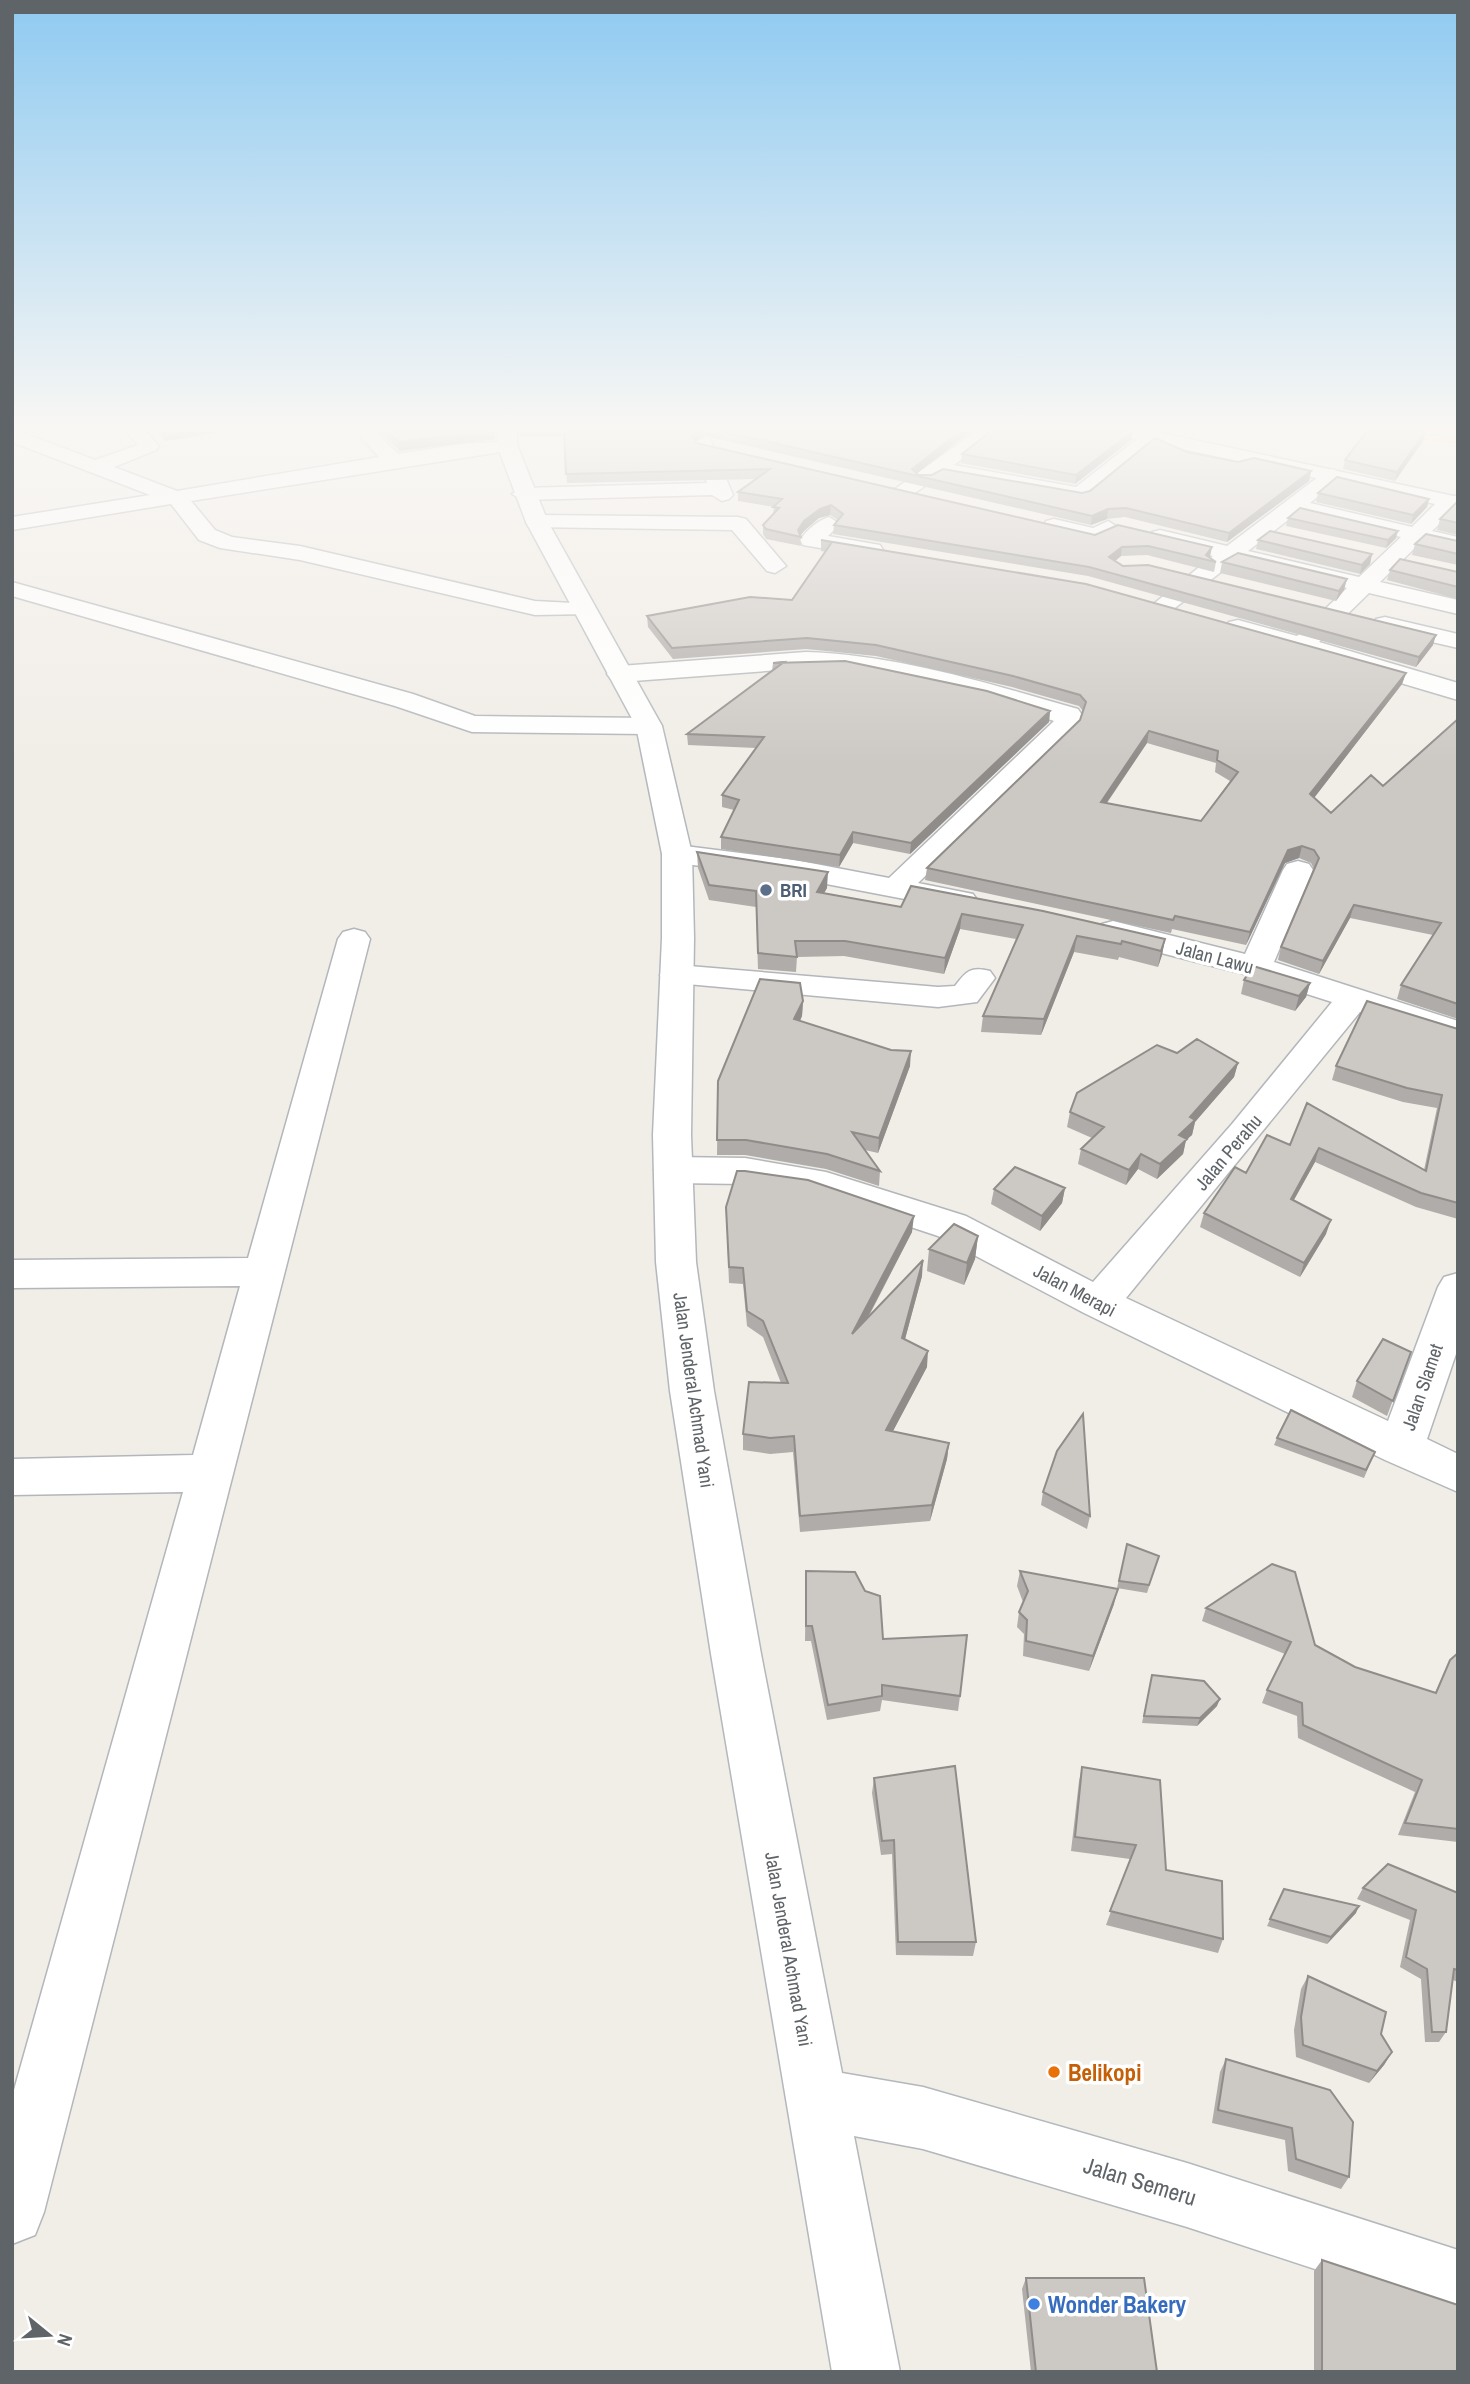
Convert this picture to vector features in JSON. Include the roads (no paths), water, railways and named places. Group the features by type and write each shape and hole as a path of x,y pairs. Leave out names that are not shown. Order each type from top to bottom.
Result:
{"street":[{"path":"230,543 300,553 535,608 584,609"},
{"name":"Jalan Jenderal Achmad Yani","path":"555,543 584,609 649,726 677,854 673,1170 677,1262 692,1391 866,2372"},
{"path":"755,543 775,566"},
{"path":"866,543 896,545"},
{"path":"1187,543 1458,607"},
{"path":"1188,613 1152,603 1199,579 1247,543"},
{"path":"1302,644 1409,543"},
{"path":"1364,552 1416,565"},
{"path":"1175,573 1224,585"},
{"path":"12,589 404,700 472,724 649,726"},
{"path":"1312,607 1458,641"},
{"path":"1213,621 1302,644 1458,692"},
{"path":"620,674 806,660 845,662 883,667 994,693 1069,715 1067,723 896,888"},
{"path":"677,854 795,869 992,907"},
{"path":"1256,967 1298,870"},
{"name":"Jalan Lawu","path":"1087,926 1256,967 1458,1031"},
{"path":"12,2212 354,939"},
{"path":"677,975 938,997 965,995 978,978"},
{"name":"Jalan Perahu","path":"1099,1303 1253,1123 1354,998"},
{"name":"Jalan Merapi","path":"673,1170 779,1175 812,1181 904,1208 952,1226 1099,1303 1458,1474"},
{"path":"12,1274 264,1272"},
{"name":"Jalan Slamet","path":"1401,1448 1458,1287"},
{"path":"12,1477 211,1473"},
{"name":"Jalan Semeru","path":"816,2099 923,2118 1187,2195 1458,2283"}],"place":[{"name":"BRI","path":"766,890"},
{"name":"Belikopi","path":"1054,2072"},
{"name":"Wonder Bakery","path":"1034,2304"}]}
